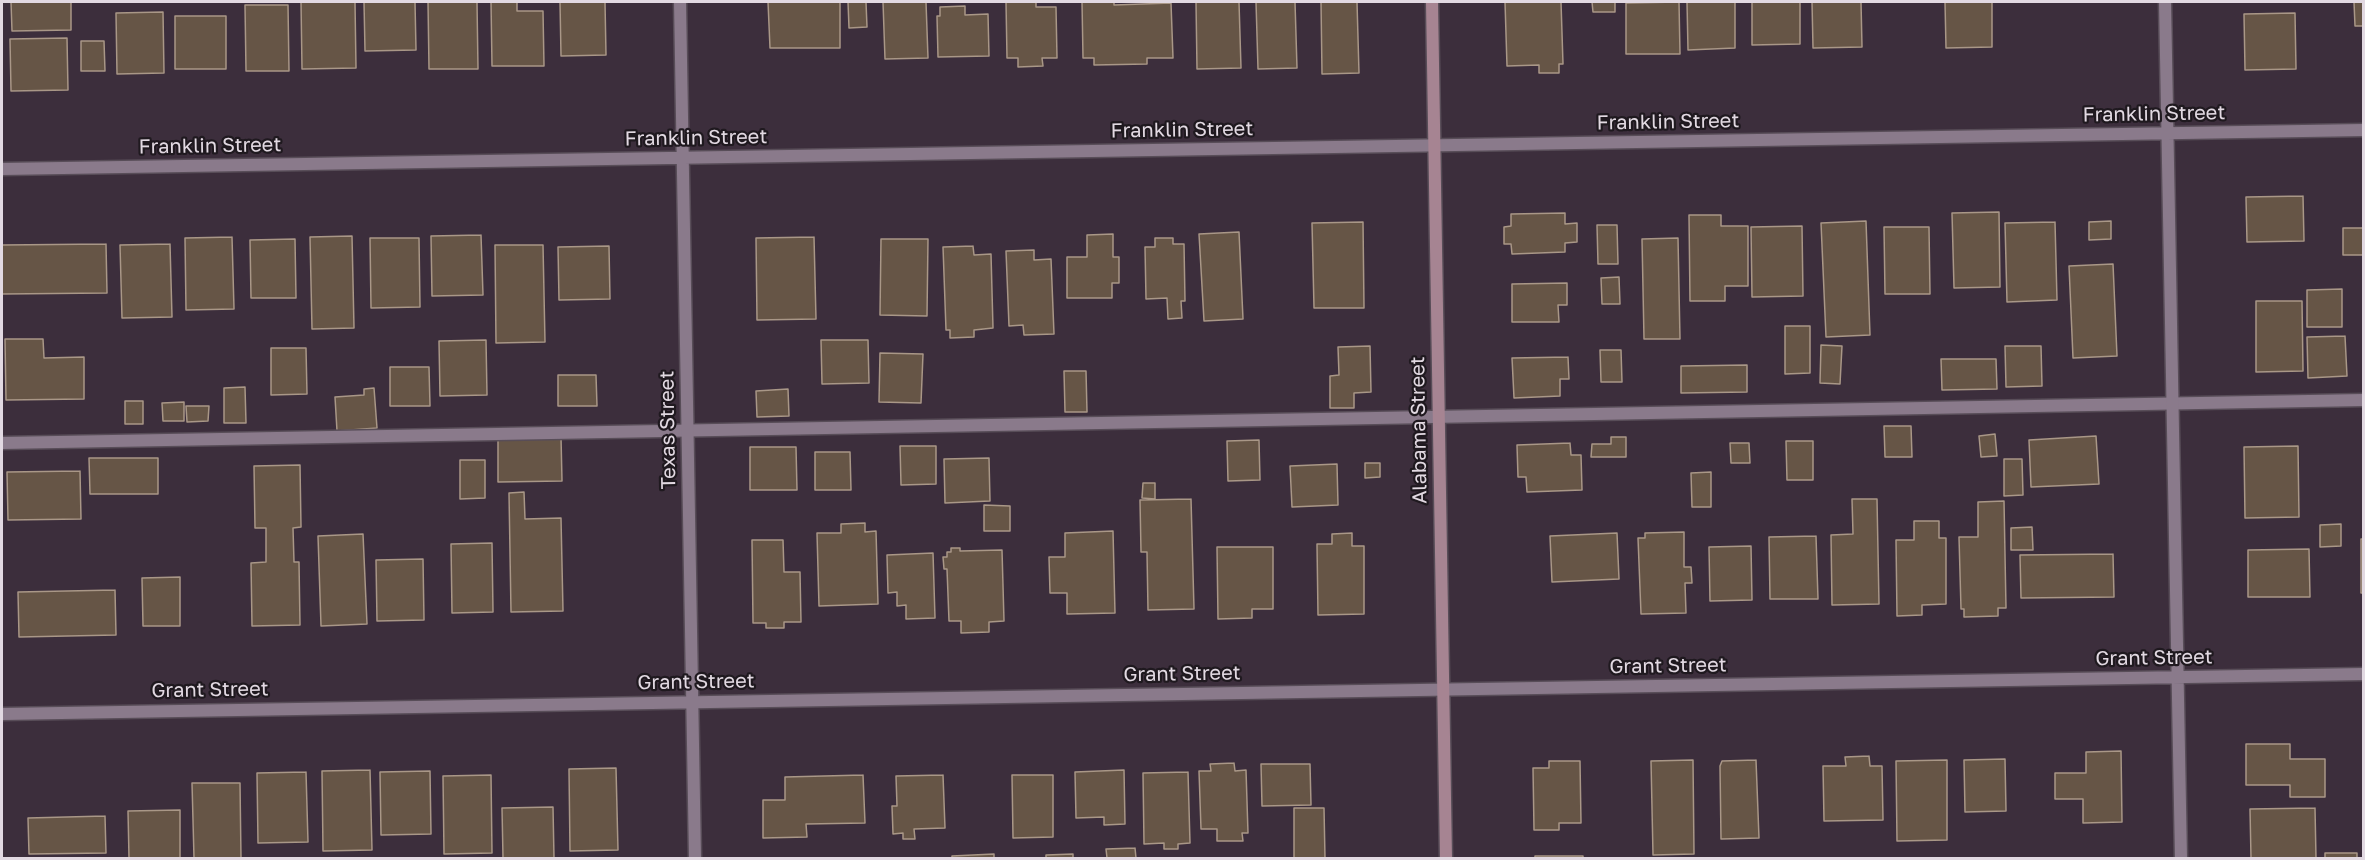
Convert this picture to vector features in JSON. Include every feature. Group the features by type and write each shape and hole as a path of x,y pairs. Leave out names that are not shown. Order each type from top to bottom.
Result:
{"main road":[{"name":"Alabama Street","path":"1432,2 1446,858"}],"street":[{"name":"Texas Street","path":"680,2 695,858"},
{"path":"2165,2 2181,858"},
{"name":"Franklin Street","path":"2,169 2364,130"},
{"path":"2,443 2364,400"},
{"name":"Grant Street","path":"2,714 2364,674"}],"building":[{"path":"11,2 71,2 71,30 12,31"},
{"path":"301,2 355,2 356,68 302,69"},
{"path":"364,2 415,2 416,50 365,51"},
{"path":"428,2 477,2 478,69 429,69"},
{"path":"491,2 517,2 517,11 543,11 544,66 492,66"},
{"path":"560,2 605,2 606,55 561,56"},
{"path":"768,2 840,2 840,48 770,48"},
{"path":"848,2 866,2 867,27 849,28"},
{"path":"883,2 926,2 928,58 885,59"},
{"path":"1006,2 1036,2 1036,7 1056,7 1057,58 1042,58 1043,66 1018,67 1018,58 1007,58"},
{"path":"1082,2 1114,2 1114,5 1171,3 1173,58 1147,58 1147,64 1094,65 1094,58 1083,58"},
{"path":"1196,2 1239,2 1241,68 1197,69"},
{"path":"1256,2 1295,2 1297,68 1258,69"},
{"path":"1321,2 1357,2 1359,73 1322,74"},
{"path":"1505,2 1561,2 1563,64 1559,64 1559,73 1539,73 1539,65 1507,66"},
{"path":"1592,2 1615,2 1615,12 1593,12"},
{"path":"1679,2 1680,54 1626,54 1626,3"},
{"path":"1687,2 1735,2 1735,48 1688,50"},
{"path":"1752,2 1800,2 1800,44 1752,45"},
{"path":"1812,2 1861,2 1862,47 1813,48"},
{"path":"1945,2 1992,2 1992,47 1946,48"},
{"path":"2354,2 2364,2 2364,26 2355,26"},
{"path":"245,5 288,5 289,71 246,71"},
{"path":"965,6 965,15 988,14 989,56 938,57 937,16 940,16 940,7"},
{"path":"163,12 164,73 117,74 116,13"},
{"path":"2295,13 2296,69 2245,70 2244,14"},
{"path":"175,16 226,16 226,69 175,69"},
{"path":"67,38 68,90 11,91 10,39"},
{"path":"81,41 104,41 105,71 81,71"},
{"path":"2303,196 2304,241 2247,242 2246,197"},
{"path":"1999,212 2000,287 1954,288 1952,213"},
{"path":"1565,213 1565,224 1577,223 1577,242 1565,243 1565,252 1512,254 1511,244 1504,244 1504,227 1511,226 1511,214"},
{"path":"1689,215 1721,215 1721,226 1748,226 1748,286 1725,286 1725,301 1690,301"},
{"path":"1866,221 1870,335 1826,337 1821,223"},
{"path":"2111,221 2111,239 2089,240 2089,222"},
{"path":"1363,222 1364,308 1314,308 1312,223"},
{"path":"2055,222 2057,300 2007,302 2005,223"},
{"path":"1597,225 1617,225 1618,264 1598,264"},
{"path":"1802,226 1803,296 1752,297 1751,227"},
{"path":"1884,227 1929,227 1930,294 1885,294"},
{"path":"2343,228 2364,228 2364,286 2363,255 2343,255"},
{"path":"1239,232 1243,319 1204,321 1199,234"},
{"path":"1113,234 1113,257 1119,257 1119,283 1112,283 1112,298 1067,298 1067,257 1087,257 1087,235"},
{"path":"481,235 483,295 432,296 431,236"},
{"path":"352,236 354,328 312,329 310,237"},
{"path":"232,237 234,309 186,310 185,238"},
{"path":"814,237 816,319 757,320 756,238"},
{"path":"370,238 419,238 420,307 371,308"},
{"path":"1155,238 1173,238 1173,244 1184,244 1185,301 1181,301 1182,318 1168,319 1167,298 1146,299 1145,247 1155,247"},
{"path":"1678,238 1680,339 1644,339 1642,239"},
{"path":"295,239 296,298 251,298 250,240"},
{"path":"881,239 928,239 927,316 880,315"},
{"path":"106,244 107,293 2,294 2,245"},
{"path":"170,244 172,317 122,318 120,245"},
{"path":"495,245 543,245 545,342 496,343"},
{"path":"609,246 610,299 559,300 558,247"},
{"path":"973,246 974,255 991,254 993,328 974,330 974,337 950,338 950,330 946,330 943,247"},
{"path":"1034,250 1034,260 1051,259 1054,334 1024,335 1023,325 1009,326 1006,251"},
{"path":"2113,264 2117,356 2073,358 2069,266"},
{"path":"1619,277 1620,304 1602,304 1601,278"},
{"path":"1567,283 1567,305 1558,305 1559,322 1512,322 1512,284"},
{"path":"2342,289 2342,327 2307,327 2307,290"},
{"path":"2256,301 2302,301 2303,371 2256,372"},
{"path":"1785,326 1810,326 1810,373 1785,374"},
{"path":"2345,336 2347,376 2308,378 2307,337"},
{"path":"5,339 43,339 44,358 84,357 84,399 6,400"},
{"path":"486,340 487,395 440,396 439,341"},
{"path":"821,340 868,340 869,383 822,384"},
{"path":"1821,345 1842,346 1840,384 1820,383"},
{"path":"1370,346 1371,392 1354,393 1354,408 1330,408 1330,376 1339,375 1338,347"},
{"path":"2005,346 2041,346 2042,386 2006,387"},
{"path":"271,348 306,348 307,394 271,395"},
{"path":"1600,350 1621,350 1622,382 1601,382"},
{"path":"880,353 923,354 921,403 879,402"},
{"path":"1568,357 1569,379 1560,379 1560,396 1514,398 1512,358"},
{"path":"1941,359 1996,359 1997,389 1942,390"},
{"path":"1747,365 1747,392 1681,393 1681,366"},
{"path":"390,367 429,367 430,406 390,406"},
{"path":"1064,371 1086,371 1087,412 1065,412"},
{"path":"558,375 596,375 597,406 558,406"},
{"path":"245,387 246,423 224,423 224,388"},
{"path":"374,388 377,428 337,431 335,397 364,395 364,389"},
{"path":"788,389 789,416 757,417 756,391"},
{"path":"125,401 143,401 143,424 125,424"},
{"path":"184,402 184,421 163,421 162,403"},
{"path":"186,406 209,406 208,421 187,422"},
{"path":"1884,426 1911,426 1912,457 1885,457"},
{"path":"1995,434 1997,456 1981,457 1979,436"},
{"path":"2096,436 2099,484 2031,487 2029,440"},
{"path":"561,437 562,481 498,482 498,438"},
{"path":"1611,437 1626,437 1626,457 1591,457 1592,444 1611,444"},
{"path":"1259,440 1260,480 1228,481 1227,441"},
{"path":"1786,441 1813,441 1813,480 1787,480"},
{"path":"1570,443 1571,455 1581,455 1582,490 1527,492 1526,477 1518,477 1517,445"},
{"path":"1730,443 1749,443 1750,463 1731,463"},
{"path":"900,446 936,446 936,484 901,485"},
{"path":"2298,446 2299,517 2245,518 2244,447"},
{"path":"750,447 796,447 797,490 750,490"},
{"path":"815,452 850,452 851,490 815,490"},
{"path":"89,458 158,458 158,494 90,494"},
{"path":"989,458 990,501 945,503 944,459"},
{"path":"2004,459 2022,459 2023,495 2004,496"},
{"path":"460,460 485,460 485,498 460,499"},
{"path":"1365,463 1380,463 1380,477 1365,478"},
{"path":"1337,464 1338,505 1292,507 1290,466"},
{"path":"300,465 301,527 293,528 294,562 299,562 300,625 252,626 251,563 266,562 266,528 255,528 254,466"},
{"path":"80,471 81,519 8,520 7,472"},
{"path":"1711,472 1711,507 1692,507 1691,473"},
{"path":"1143,483 1155,483 1155,499 1142,498"},
{"path":"524,492 525,519 561,518 563,611 511,612 509,493"},
{"path":"1191,499 1194,609 1148,610 1147,552 1141,552 1140,500"},
{"path":"1852,499 1877,499 1879,604 1832,605 1831,535 1853,534"},
{"path":"2004,501 2006,608 1998,608 1998,616 1964,617 1964,609 1961,609 1959,537 1978,537 1978,502"},
{"path":"984,505 1010,506 1010,531 984,531"},
{"path":"1914,521 1939,521 1939,538 1946,538 1946,604 1922,605 1922,615 1897,616 1896,540 1914,540"},
{"path":"865,523 865,532 876,531 878,604 819,606 817,533 841,533 841,524"},
{"path":"2341,524 2341,546 2320,547 2320,525"},
{"path":"2032,527 2033,550 2011,550 2011,528"},
{"path":"1113,531 1115,613 1067,614 1067,593 1050,593 1049,557 1065,557 1065,533"},
{"path":"1684,532 1684,567 1691,567 1692,583 1685,583 1686,613 1641,614 1638,538 1645,538 1645,533"},
{"path":"1352,533 1352,546 1364,546 1364,614 1318,615 1317,544 1332,544 1332,534"},
{"path":"1617,533 1619,579 1552,582 1550,536"},
{"path":"363,534 367,624 321,626 318,536"},
{"path":"1816,536 1818,599 1770,599 1769,537"},
{"path":"2361,539 2364,539 2364,593 2361,593"},
{"path":"752,540 783,540 784,572 800,572 801,622 784,622 784,628 766,628 766,623 753,623"},
{"path":"492,543 493,612 452,613 451,544"},
{"path":"1751,546 1752,600 1710,601 1709,547"},
{"path":"1217,547 1273,547 1273,609 1252,609 1252,618 1218,619"},
{"path":"951,548 960,548 960,551 1002,550 1004,621 989,622 989,632 961,633 961,621 949,621 947,569 944,569 943,557 947,557 947,552 951,552"},
{"path":"2309,549 2310,597 2248,597 2248,550"},
{"path":"933,553 935,618 906,619 906,605 897,606 897,592 888,593 887,555"},
{"path":"2113,554 2114,597 2021,598 2020,555"},
{"path":"423,559 424,620 377,621 376,560"},
{"path":"180,577 180,626 143,626 142,578"},
{"path":"115,590 116,635 19,637 18,592"},
{"path":"2246,744 2290,744 2290,759 2325,759 2325,797 2290,797 2290,785 2246,785"},
{"path":"2121,751 2122,822 2083,823 2083,799 2055,799 2055,773 2086,773 2086,752"},
{"path":"1869,756 1870,766 1882,766 1883,820 1824,821 1823,766 1846,766 1845,757"},
{"path":"2005,759 2006,811 1965,812 1964,760"},
{"path":"1693,760 1694,854 1653,855 1651,761"},
{"path":"1756,760 1759,838 1721,839 1720,766 1722,761"},
{"path":"1947,760 1947,840 1897,841 1896,761"},
{"path":"1549,761 1580,761 1581,823 1559,823 1559,830 1534,830 1533,768 1549,768"},
{"path":"1234,763 1235,771 1246,770 1248,833 1242,833 1243,841 1217,841 1217,829 1201,829 1199,771 1211,771 1210,764"},
{"path":"1261,764 1310,764 1311,805 1262,806"},
{"path":"616,768 618,850 570,851 569,769"},
{"path":"370,770 372,850 323,851 322,771"},
{"path":"1124,770 1125,824 1104,825 1104,817 1076,818 1075,772"},
{"path":"430,771 431,834 381,835 380,772"},
{"path":"306,772 308,842 258,843 257,773"},
{"path":"1188,772 1190,843 1178,844 1178,849 1164,849 1164,843 1144,844 1143,773"},
{"path":"491,775 492,853 444,854 443,776"},
{"path":"863,775 865,823 806,824 807,837 763,838 763,800 785,800 785,777"},
{"path":"943,775 945,828 914,829 915,839 903,839 903,833 893,834 892,806 897,806 896,776"},
{"path":"1012,775 1053,775 1053,837 1013,838"},
{"path":"192,783 240,783 241,858 194,858"},
{"path":"553,807 554,858 503,858 502,808"},
{"path":"1294,808 1324,808 1325,858 1294,858"},
{"path":"2315,808 2316,858 2251,858 2250,809"},
{"path":"180,810 180,858 129,858 128,811"},
{"path":"105,816 106,853 29,854 28,818"},
{"path":"1135,848 1136,858 1107,858 1106,849"},
{"path":"2325,853 2357,853 2357,858 2325,858"},
{"path":"994,854 994,858 952,858 952,856"},
{"path":"1073,854 1073,858 1046,858 1046,855"},
{"path":"1535,856 1583,856 1583,858 1535,858"}]}
